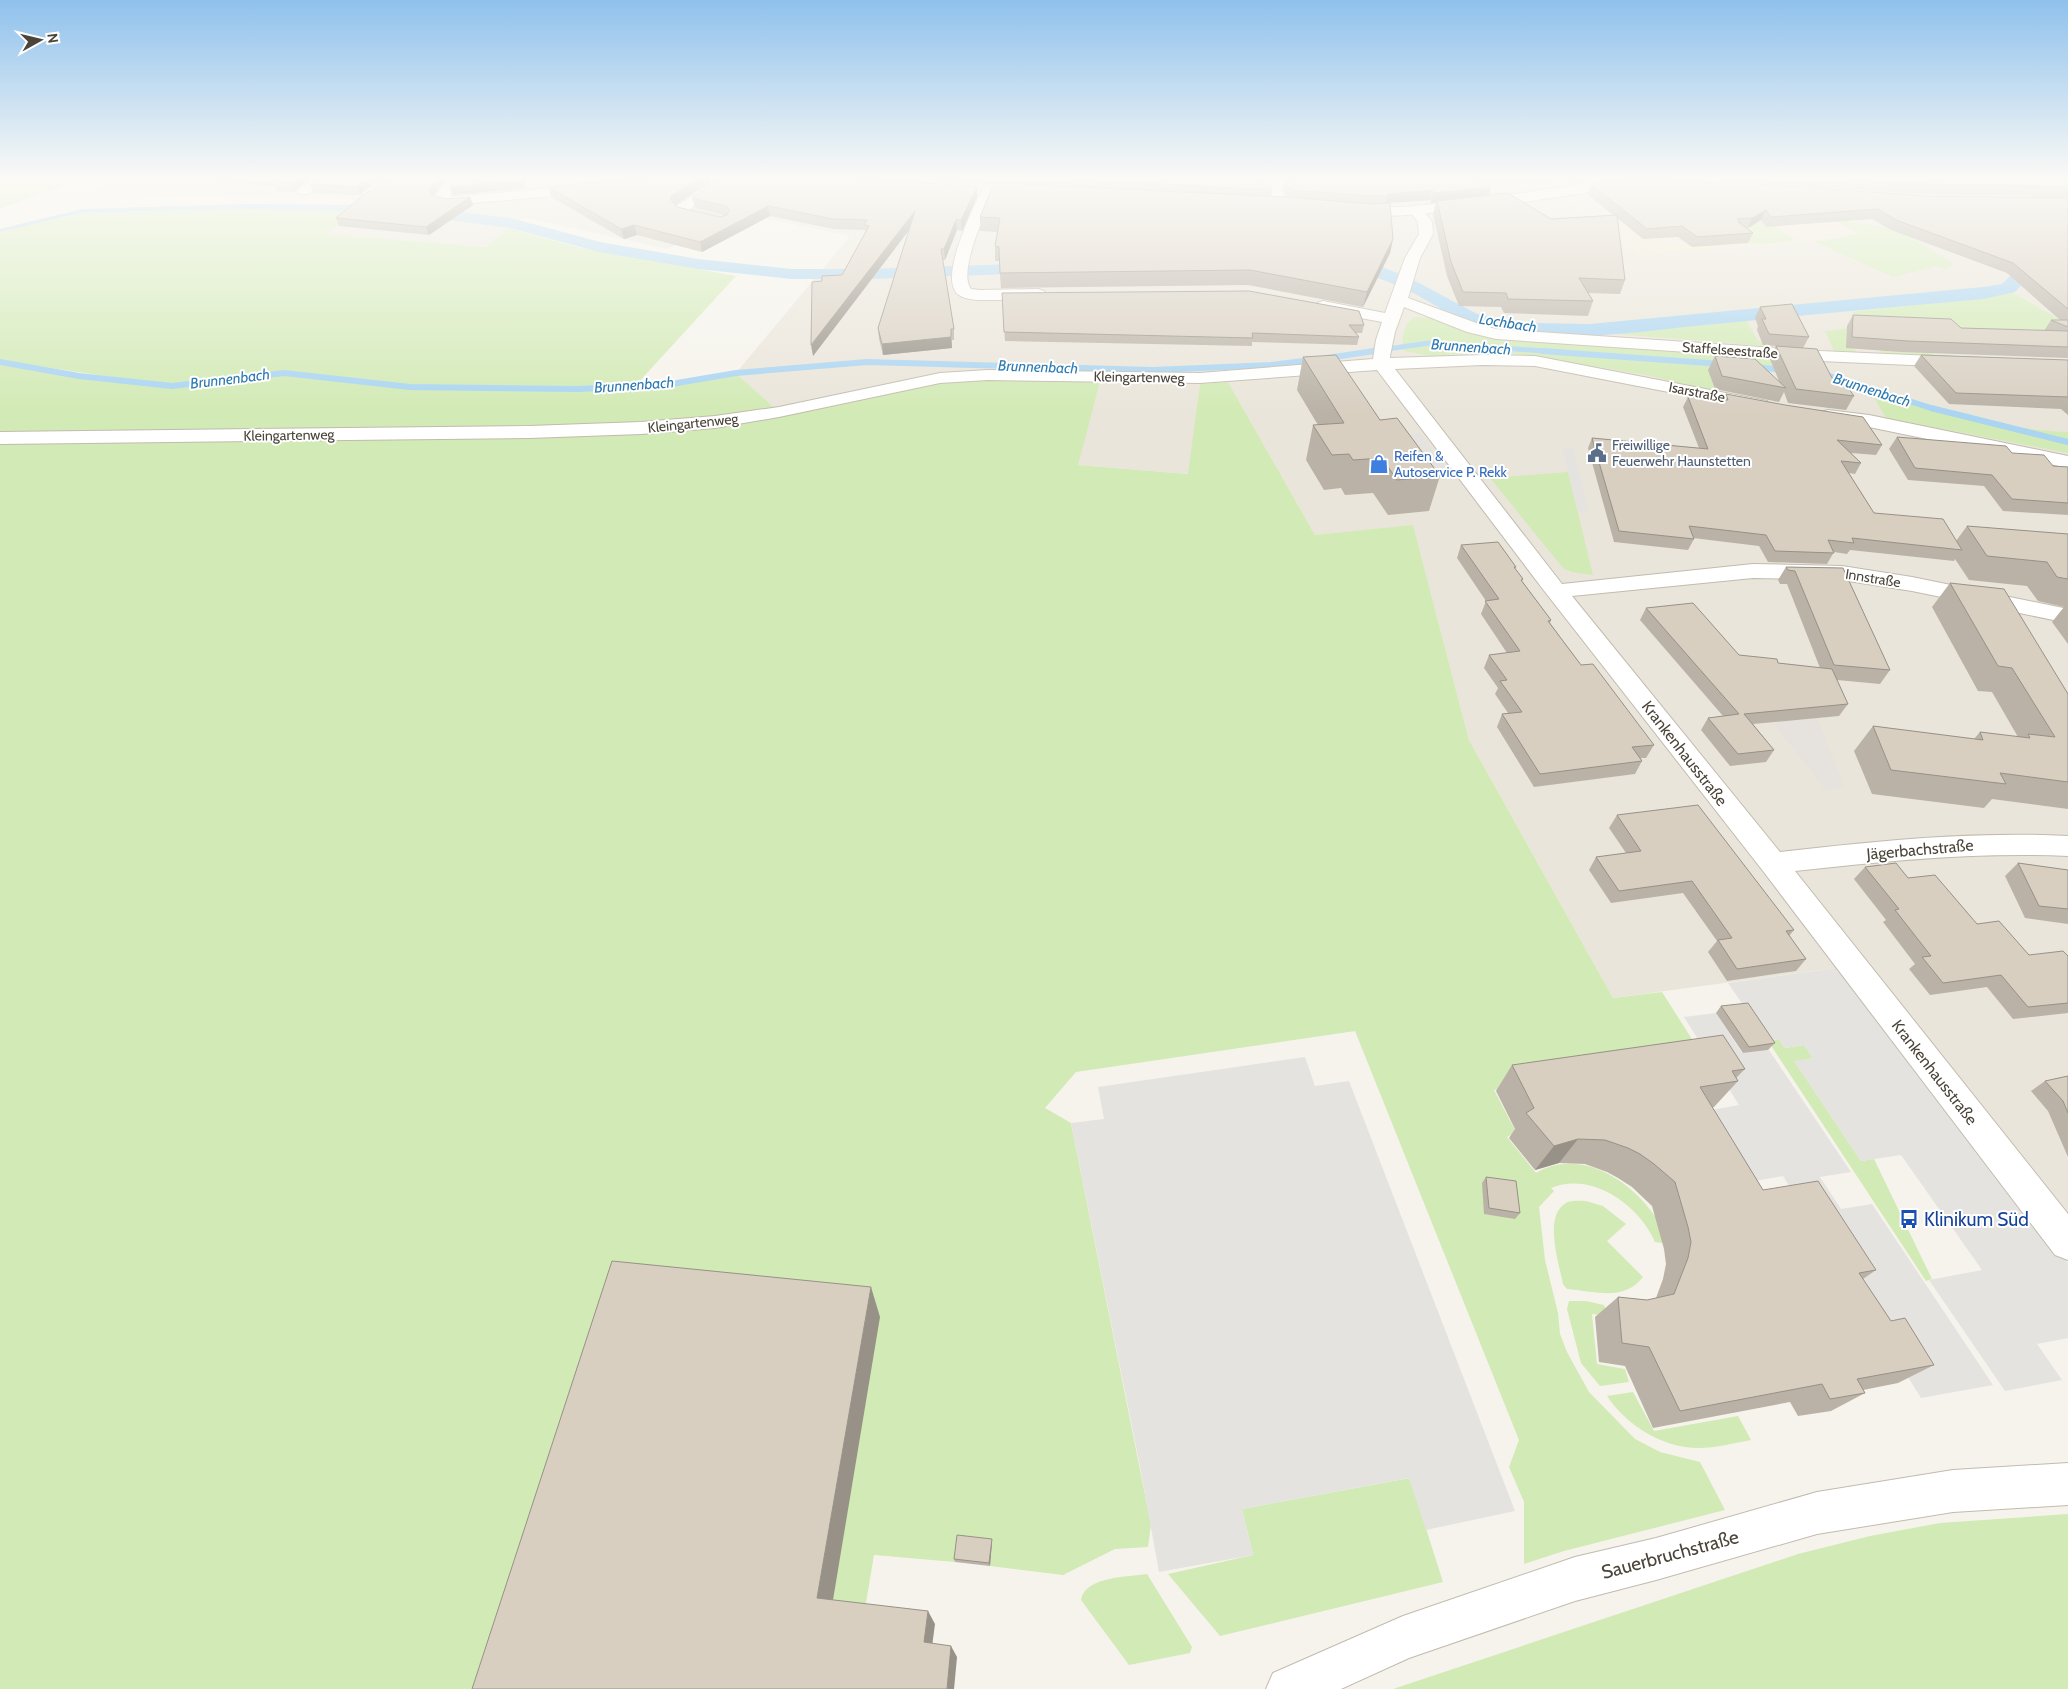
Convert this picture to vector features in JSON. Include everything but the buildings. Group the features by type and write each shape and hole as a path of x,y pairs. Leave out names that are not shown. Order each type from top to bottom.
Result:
{"street":[{"path":"965,256 960,272 960,287 965,292 979,295 1058,294"},
{"path":"1382,359 1389,321 1402,289 1408,256"},
{"name":"Staffelseestraße","path":"1402,289 1473,328 1496,334 1820,356 1976,362"},
{"path":"1308,303 1389,321"},
{"path":"1820,356 1899,374 1963,376"},
{"name":"Isarstraße","path":"1382,359 1535,361 1780,409"},
{"name":"Kleingartenweg","path":"0,438 529,432 641,428 715,422 779,412 940,378 1031,375 1200,378 1382,359"},
{"name":"Krankenhausstraße","path":"1382,359 1556,591 2061,1225"},
{"path":"1813,414 1869,421 2068,462"},
{"name":"Innstraße","path":"1556,591 1753,571 1842,573 1912,584 2068,616"},
{"name":"Jägerbachstraße","path":"1773,863 1953,844 2014,843 2068,846"},
{"name":"Sauerbruchstraße","path":"1289,1689 1403,1638 1575,1580 1818,1513 1953,1491 2035,1484 2068,1484"}],"shaded area":[{"path":"834,256 2068,256 2068,1239 1843,967 1613,998 1469,740 1413,526 1315,535 1228,382 1200,384 1189,474 1077,465 1101,378 779,412 736,373"},
{"path":"1420,433 1450,474 1430,476 1400,435"},
{"path":"1562,447 1573,448 1589,513 1578,512"},
{"path":"1800,675 1845,788 1826,790 1761,708"},
{"path":"1843,967 2068,1263 2068,1338 2037,1344 2062,1380 2005,1391 1929,1280 1982,1270 1901,1155 1861,1161 1794,1061 1813,1058 1804,1045 1785,1048 1779,1039 1768,1041 1728,983"},
{"path":"1716,1013 1742,1053 1769,1050 1851,1172 1820,1177 1841,1209 1872,1204 1993,1385 1921,1398 1783,1176 1749,1182 1706,1111 1739,1105 1684,1017"},
{"path":"1305,1057 1315,1086 1349,1081 1515,1511 1426,1530 1409,1478 1242,1509 1253,1555 1159,1572 1139,1461 1071,1123 1104,1119 1098,1087"}],"green space":[{"path":"0,256 624,256 736,276 636,385 671,384 736,373 779,412 940,380 1101,378 1078,465 1188,474 1200,384 1228,382 1315,535 1413,525 1469,740 1613,998 1662,992 1704,1058 1494,1090 1516,1132 1507,1137 1536,1173 1556,1165 1576,1164 1597,1169 1616,1178 1634,1192 1649,1208 1661,1226 1669,1244 1655,1242 1648,1228 1626,1204 1598,1188 1582,1184 1567,1184 1551,1188 1554,1191 1539,1207 1545,1260 1558,1313 1560,1334 1567,1352 1589,1392 1635,1439 1660,1452 1700,1462 1725,1510 1564,1551 1524,1564 1524,1502 1509,1467 1519,1440 1355,1031 1076,1072 1045,1108 1071,1123 1151,1525 1148,1547 1115,1549 1063,1575 990,1566 992,1542 958,1538 955,1562 874,1555 859,1645 513,1689 0,1689","holes":["3,361 153,383 79,376"]},
{"path":"1846,256 1941,256 1954,264 1946,269 1936,266 1893,277"},
{"path":"2013,293 2068,324 2059,331 1909,329 1937,358 1882,355 1880,350 1847,339 1858,354 1835,353 1825,331 1869,326 1851,312"},
{"path":"1414,317 1433,318 1453,327 1485,335 1808,359 1819,373 1714,363 1714,387 1709,390 1646,375 1520,354 1480,352 1429,356 1404,351 1402,342 1404,332"},
{"path":"1746,320 1758,341 1787,343 1791,348 1615,334"},
{"path":"1868,387 1992,422 2043,431 2068,432 2068,453 1886,418"},
{"path":"1568,472 1593,575 1572,572 1563,568 1490,478"},
{"path":"1779,1039 1785,1048 1804,1045 1813,1058 1795,1062 1861,1161 1874,1159 1932,1279 1926,1281 1768,1041"},
{"path":"1586,1201 1603,1206 1626,1224 1607,1241 1643,1277 1627,1290 1598,1293 1567,1289 1563,1284 1554,1240 1555,1218 1559,1209 1566,1203"},
{"path":"1569,1301 1586,1301 1604,1305 1608,1316 1592,1314 1597,1364 1625,1369 1629,1382 1600,1386 1581,1363 1567,1309"},
{"path":"1633,1392 1654,1431 1738,1416 1751,1440 1698,1448 1672,1444 1659,1439 1646,1433 1624,1416 1607,1396"},
{"path":"1410,1478 1443,1582 1220,1636 1168,1574 1253,1555 1242,1509"},
{"path":"2068,1514 2068,1689 1393,1689 1798,1554 1870,1536 1940,1523"},
{"path":"1147,1574 1192,1647 1190,1653 1129,1665 1081,1600 1084,1592 1090,1586 1099,1582 1119,1577"}],"waterway":[{"name":"Lochbach","path":"650,256 698,264 792,274 868,274 1043,268"},
{"name":"Lochbach","path":"1339,260 1370,268 1399,280 1426,293 1463,315 1479,321 1520,328 1590,330 1983,293 2008,288 2024,274 2040,256"},
{"name":"Brunnenbach","path":"1366,352 1429,343 1559,352"},
{"name":"Brunnenbach","path":"1327,358 1374,351"},
{"name":"Brunnenbach","path":"1542,351 1722,364"},
{"name":"Brunnenbach","path":"0,362 79,376 172,386 284,373 410,387 579,389 671,384 736,373 867,362 1153,370 1271,365 1312,360"},
{"name":"Brunnenbach","path":"1753,367 1785,370"},
{"name":"Brunnenbach","path":"1820,373 1931,408 2068,442"}],"place":[{"name":"Freiwillige Feuerwehr Haunstetten","path":"1597,453"},
{"name":"Reifen & Autoservice P. Rekk","path":"1379,464"},
{"name":"Klinikum Süd","path":"1909,1219"}]}
